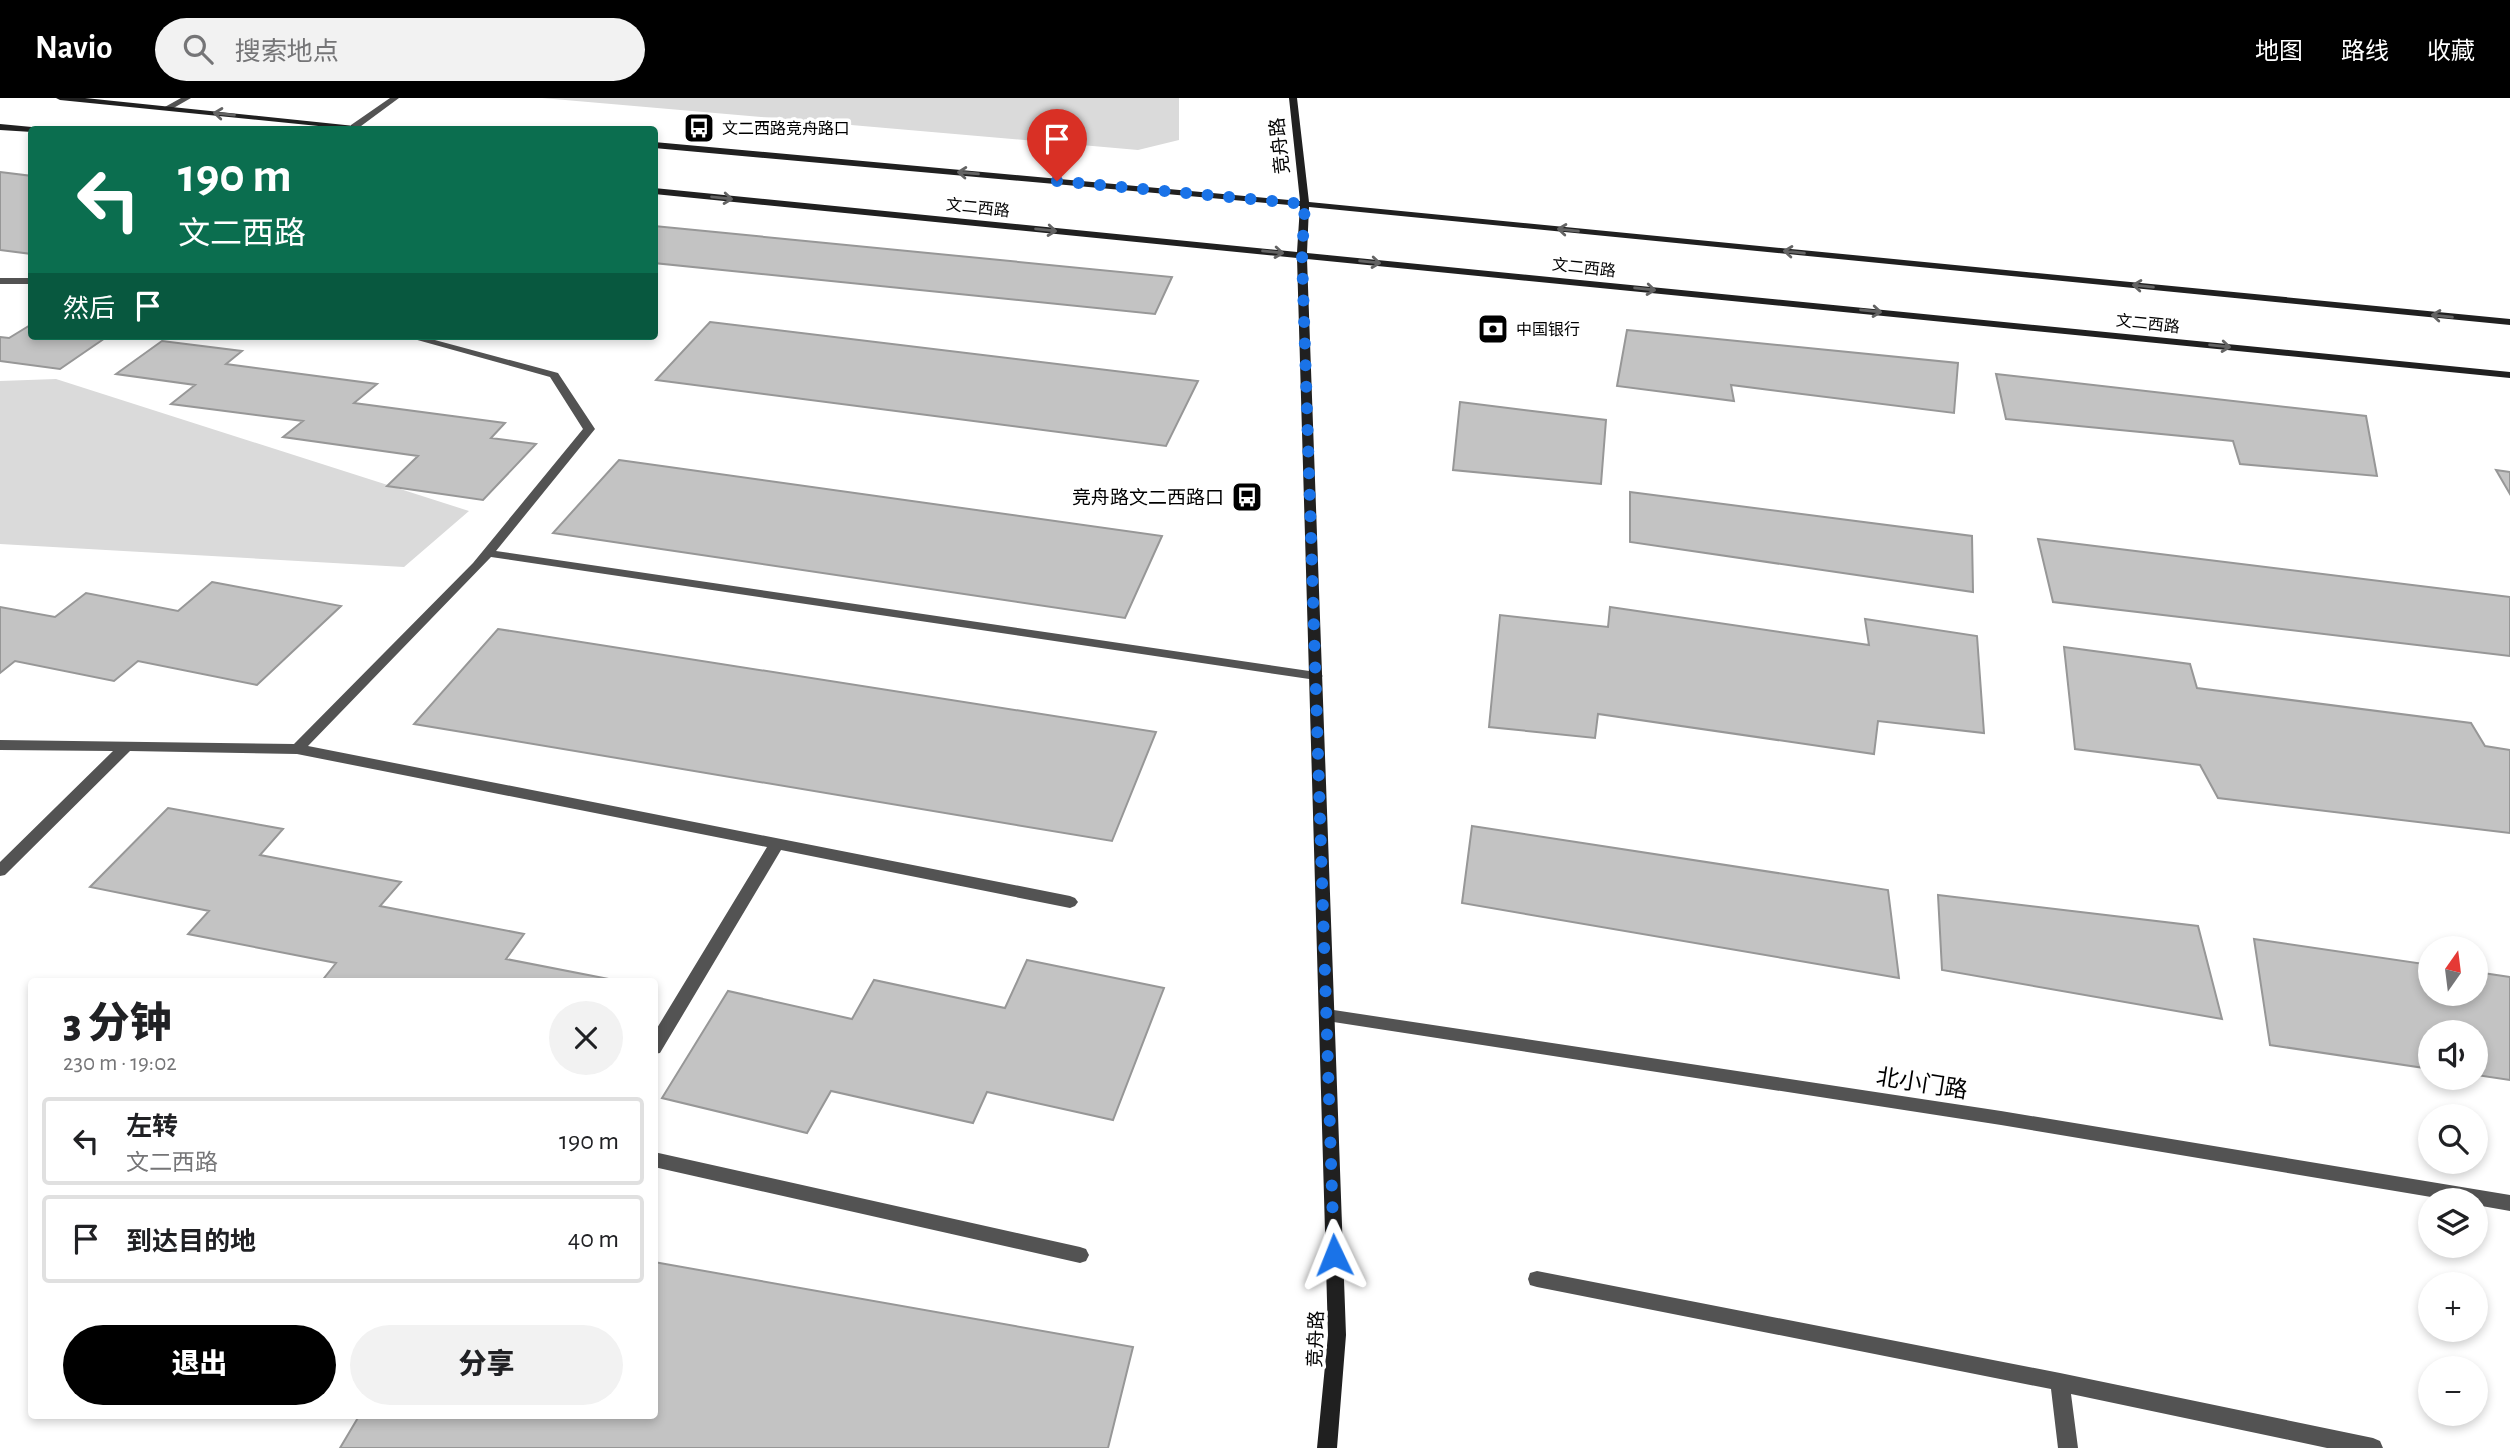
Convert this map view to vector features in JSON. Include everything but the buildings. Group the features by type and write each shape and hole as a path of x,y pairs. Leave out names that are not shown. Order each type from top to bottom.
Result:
{"main road":[{"path":"60,98 344,126"},
{"name":"竞舟路","path":"1293,98 1305,204 1302,255 1337,1335 1327,1448"},
{"path":"0,127 28,130"},
{"name":"文二西路","path":"658,145 1305,204 2510,322"},
{"name":"文二西路","path":"658,191 2510,375"}],"street":[{"path":"167,108 187,98"},
{"path":"355,126 395,98"},
{"path":"0,281 28,281"},
{"path":"298,749 488,553 589,429 554,375 423,340"},
{"path":"488,553 1316,676"},
{"path":"0,745 298,749 1070,902"},
{"path":"0,871 126,747"},
{"path":"658,1041 777,844"},
{"name":"北小门路","path":"1327,1015 2001,1118 2510,1203"},
{"path":"658,1160 1080,1255"},
{"path":"1537,1279 2060,1382 2374,1448"},
{"path":"2060,1382 2068,1448"}],"shaded area":[{"path":"542,98 1179,98 1179,140 1138,150"},
{"path":"56,379 469,511 404,567 0,544 0,381"}],"place":[{"name":"文二西路竞舟路口","path":"699,128"},
{"name":"中国银行","path":"1493,329"},
{"name":"竞舟路文二西路口","path":"1247,497"}],"route":[{"path":"1057,181 1305,204 1302,255 1334,1255"}]}
